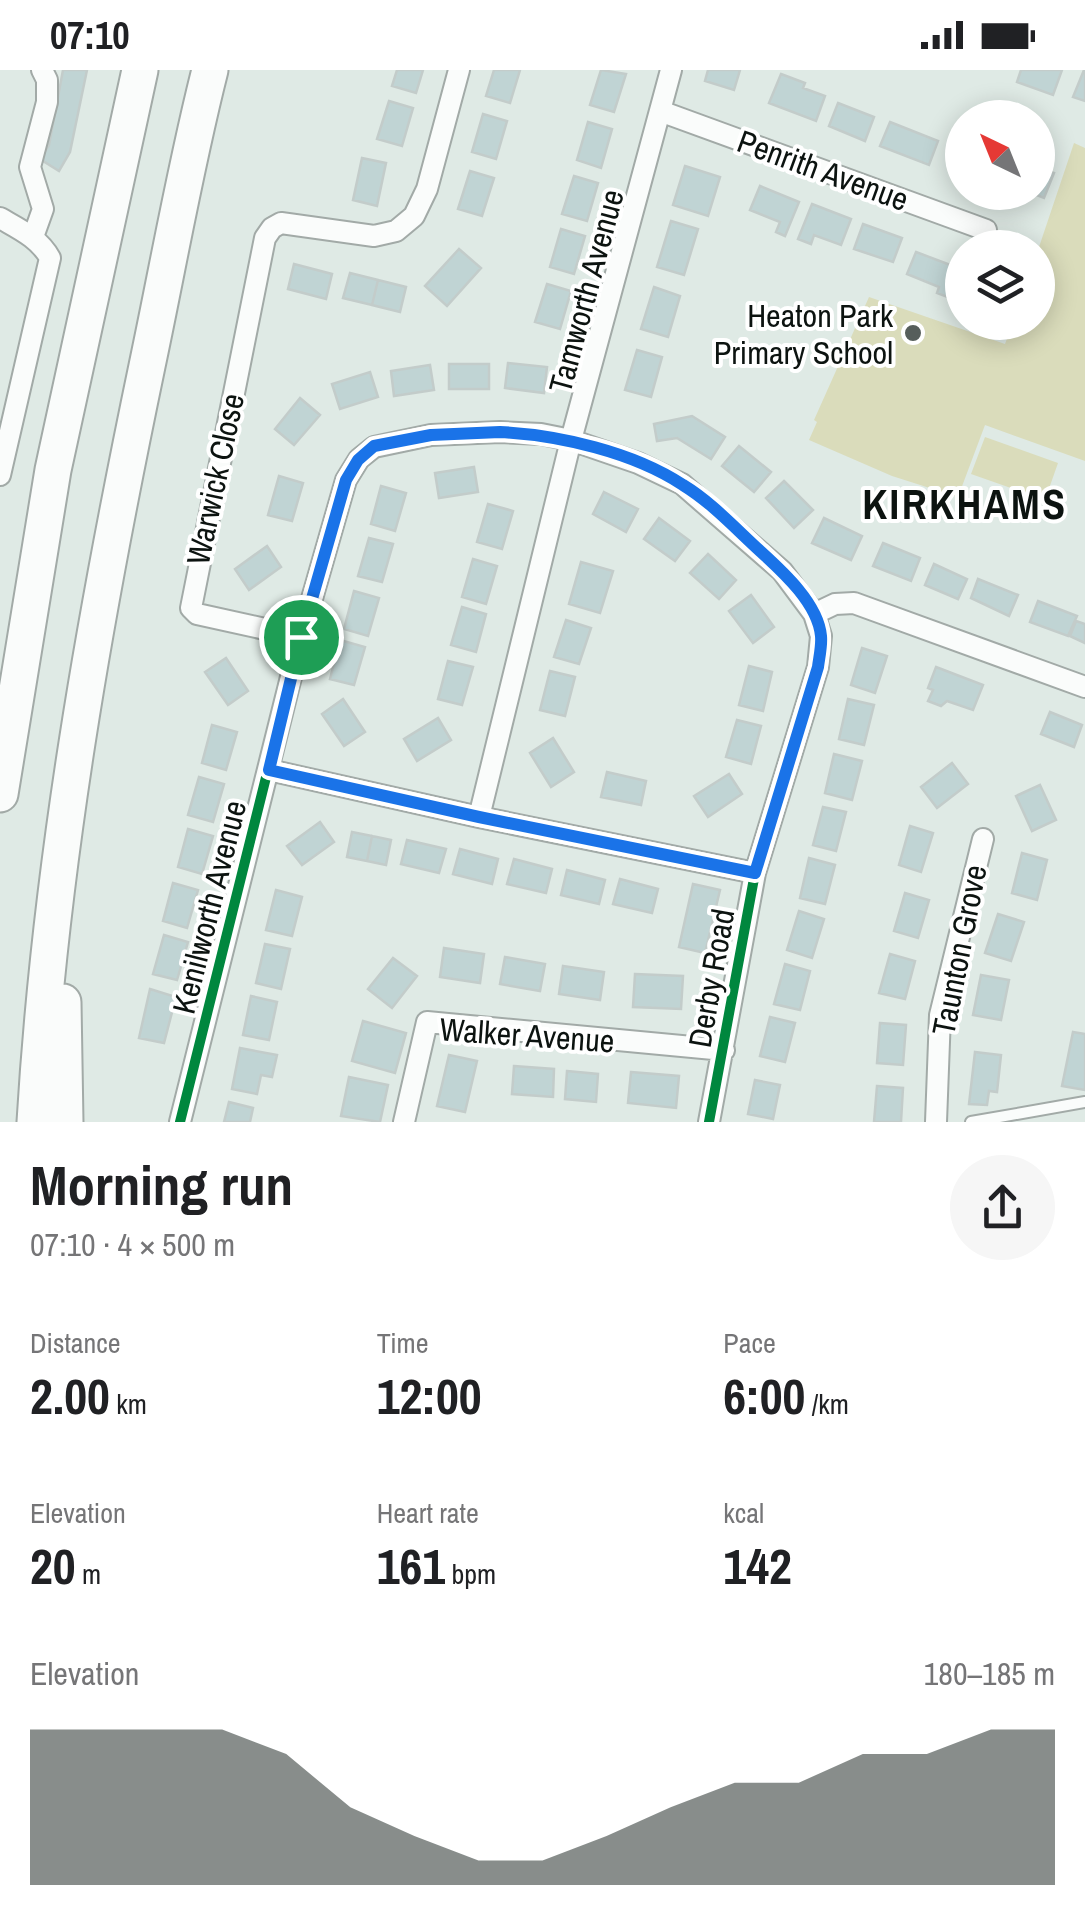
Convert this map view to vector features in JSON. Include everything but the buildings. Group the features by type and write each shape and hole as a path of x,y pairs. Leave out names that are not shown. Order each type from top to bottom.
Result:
{"highway":[{"path":"0,794 52,470 140,70"},
{"path":"35,1122 61,866 106,562 210,70"},
{"path":"61,866 65,1122"}],"street":[{"path":"33,237 43,209 30,166 47,102 47,80 42,70"},
{"name":"Warwick Close","path":"301,637 197,614 191,608 265,238 281,223 374,236 396,231 414,216 427,189 459,70"},
{"name":"Tamworth Avenue","path":"479,817 572,440 671,70"},
{"name":"Penrith Avenue","path":"660,111 986,230"},
{"path":"0,218 33,237 50,258 0,475"},
{"name":"Kenilworth Avenue","path":"180,1122 301,637 346,480 358,460 374,446 431,435 541,434 572,440 638,464 682,484 782,571 814,614"},
{"path":"814,614 835,604 854,603 1085,687"},
{"name":"Derby Road","path":"709,1122 755,873 818,667 822,636 814,614"},
{"path":"269,770 755,873"},
{"name":"Taunton Grove","path":"936,1122 940,1106 940,1015 982,838"},
{"name":"Walker Avenue","path":"404,1122 427,1022 724,1050"}],"lane":[{"path":"971,1122 1085,1102"}],"green space":[{"name":"Heaton Park Primary School","path":"1074,143 1085,148 1085,461 985,425 958,497 892,476 809,440 817,422 814,420 869,297 945,323 945,340 993,340 1005,344 1007,340 1055,340 1055,230 1045,230 1051,210 1055,210"},
{"path":"985,437 1058,463 1045,500 971,474"}],"cycle path":[{"path":"180,1122 301,637 346,480 359,459 374,447 431,435 500,432 571,440 638,463 682,484 782,571 814,614 821,636 818,667 755,873 709,1122"}],"place":[{"name":"Heaton Park Primary School","path":"913,333"}],"district":[{"name":"KIRKHAMS","path":"965,504"}],"route":[{"path":"500,432 572,440 682,484 782,571 814,614 822,636 818,667 755,873 269,770 301,637 346,480 358,460 374,446 431,435 500,432"}]}
